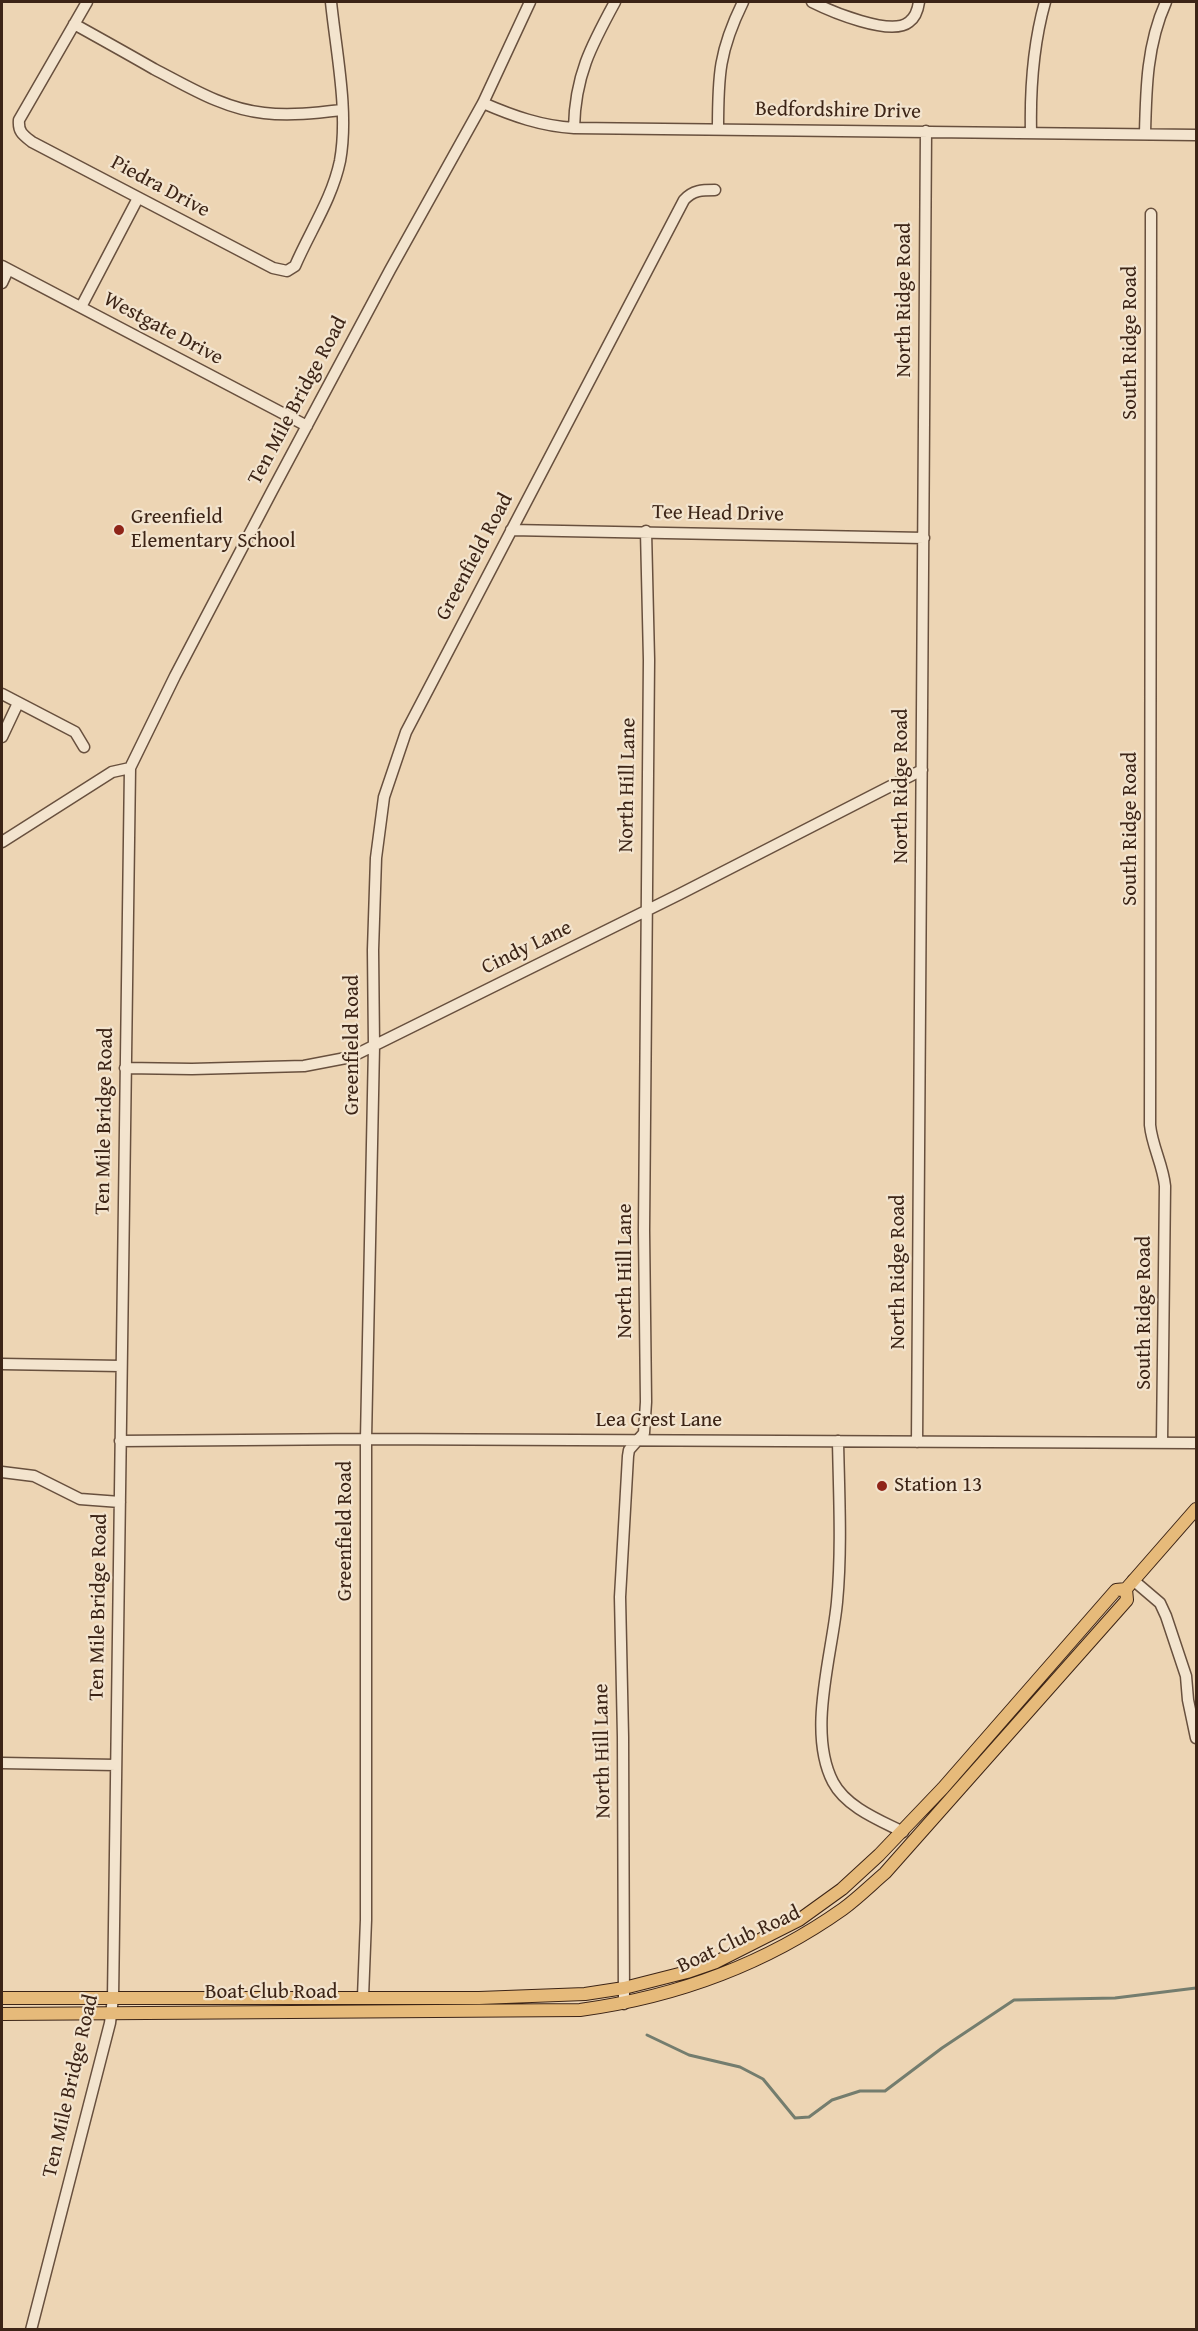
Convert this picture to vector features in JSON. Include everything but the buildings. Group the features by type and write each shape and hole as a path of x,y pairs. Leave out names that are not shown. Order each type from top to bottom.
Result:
{"main road":[{"name":"Boat Club Road","path":"2,1998 511,1997 585,1994 624,1988 716,1962 799,1920 842,1889 903,1832 1116,1590 1130,1585 1197,1509"},
{"name":"Boat Club Road","path":"2,2014 580,2010 624,2004 670,1993 731,1970 785,1945 844,1908 885,1873 1127,1600 1130,1585"}],"street":[{"path":"87,2 74,24 197,91 240,108 263,113 284,114 342,110 331,2"},
{"name":"Ten Mile Bridge Road","path":"31,2330 112,2013 113,1998 130,768 175,676 307,426 483,103 530,2"},
{"path":"574,128 574,102 578,83 615,2"},
{"path":"718,129 720,61 725,42 743,2"},
{"path":"812,2 835,14 855,20 898,26 909,23 914,18 919,2"},
{"path":"1031,132 1033,60 1045,2"},
{"path":"1145,134 1146,77 1150,48 1166,2"},
{"name":"Piedra Drive","path":"74,24 19,120 19,130 32,142 273,268 287,271 295,266 332,187 339,161 342,110"},
{"name":"Bedfordshire Drive","path":"483,103 509,115 538,124 574,128 1197,135"},
{"name":"North Ridge Road","path":"917,1442 926,131"},
{"name":"Greenfield Road","path":"363,1997 366,1920 366,1439 374,1046 373,950 376,858 384,797 405,732 510,530 596,372 632,296 684,200 689,194 701,189 715,190"},
{"path":"81,307 138,198"},
{"name":"South Ridge Road","path":"1151,214 1150,1125 1151,1135 1163,1168 1165,1186 1162,1442"},
{"path":"2,283 5,268"},
{"name":"Westgate Drive","path":"5,268 307,426"},
{"name":"Tee Head Drive","path":"510,530 924,538"},
{"name":"North Hill Lane","path":"624,2004 620,1597 628,1456 629,1450 644,1433 646,1401 644,1230 649,672 646,531"},
{"path":"2,694 75,732 84,747"},
{"path":"2,737 18,703"},
{"path":"2,842 112,772 130,768"},
{"name":"Cindy Lane","path":"125,1068 304,1066 351,1057 646,911 922,770"},
{"path":"2,1364 121,1366"},
{"name":"Lea Crest Lane","path":"120,1441 366,1439 1197,1443"},
{"path":"838,1441 840,1565 837,1602 822,1703 821,1726 824,1757 834,1786 860,1811 903,1832"},
{"path":"2,1472 34,1476 80,1498 120,1502"},
{"path":"1130,1585 1160,1603 1191,1675 1188,1700 1197,1738"},
{"path":"2,1764 116,1765"}],"waterway":[{"path":"647,2035 689,2055 740,2067 763,2079 795,2118 809,2117 832,2100 860,2091 885,2091 942,2048 1014,2000 1115,1998 1196,1988"}],"place":[{"name":"Greenfield Elementary School","path":"119,530"},
{"name":"Station 13","path":"882,1486"}]}
